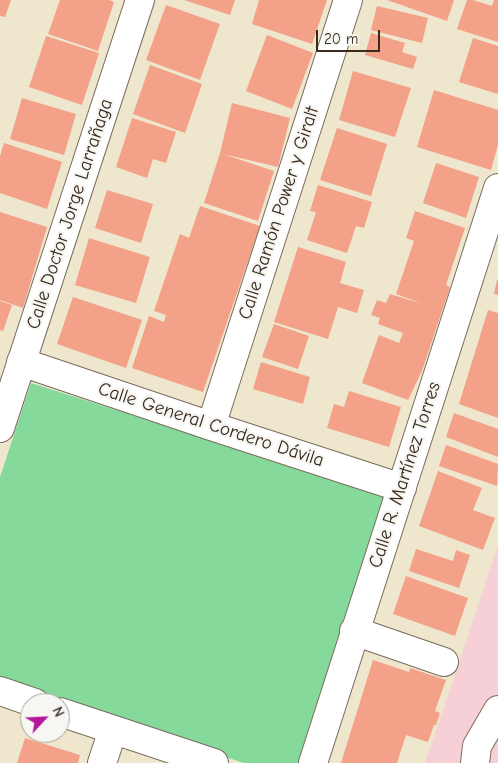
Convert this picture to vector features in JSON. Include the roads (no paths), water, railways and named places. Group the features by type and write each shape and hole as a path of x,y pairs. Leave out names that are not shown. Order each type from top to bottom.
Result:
{"street":[{"name":"Calle Doctor Jorge Larrañaga","path":"0,428 140,0"},
{"name":"Calle Ramón Power y Giralt","path":"211,426 348,0"},
{"name":"Calle R. Martínez Torres","path":"313,763 498,188"},
{"name":"Calle General Cordero Dávila","path":"21,362 402,488"},
{"path":"354,631 444,662"},
{"path":"0,691 20,698"},
{"path":"475,763 477,746 498,710"},
{"path":"70,715 214,763"},
{"path":"102,763 113,730"}]}
